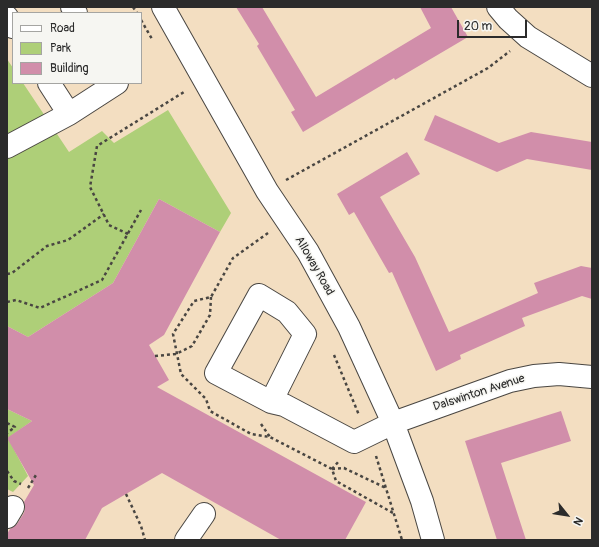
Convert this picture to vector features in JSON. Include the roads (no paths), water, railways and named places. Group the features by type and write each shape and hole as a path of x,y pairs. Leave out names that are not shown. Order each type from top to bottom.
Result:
{"street":[{"name":"Alloway Road","path":"163,7 267,191 308,252 349,327 393,423 422,501 433,540"},
{"path":"498,7 508,19 528,37 592,76"},
{"path":"50,84 68,114"},
{"path":"7,147 68,114 115,84"},
{"name":"Dalswinton Avenue","path":"271,402 304,334 287,312 259,295 216,373 271,402 284,405 354,442 393,423 510,381 534,376 559,374 592,377"},
{"path":"186,540 204,514"}]}
